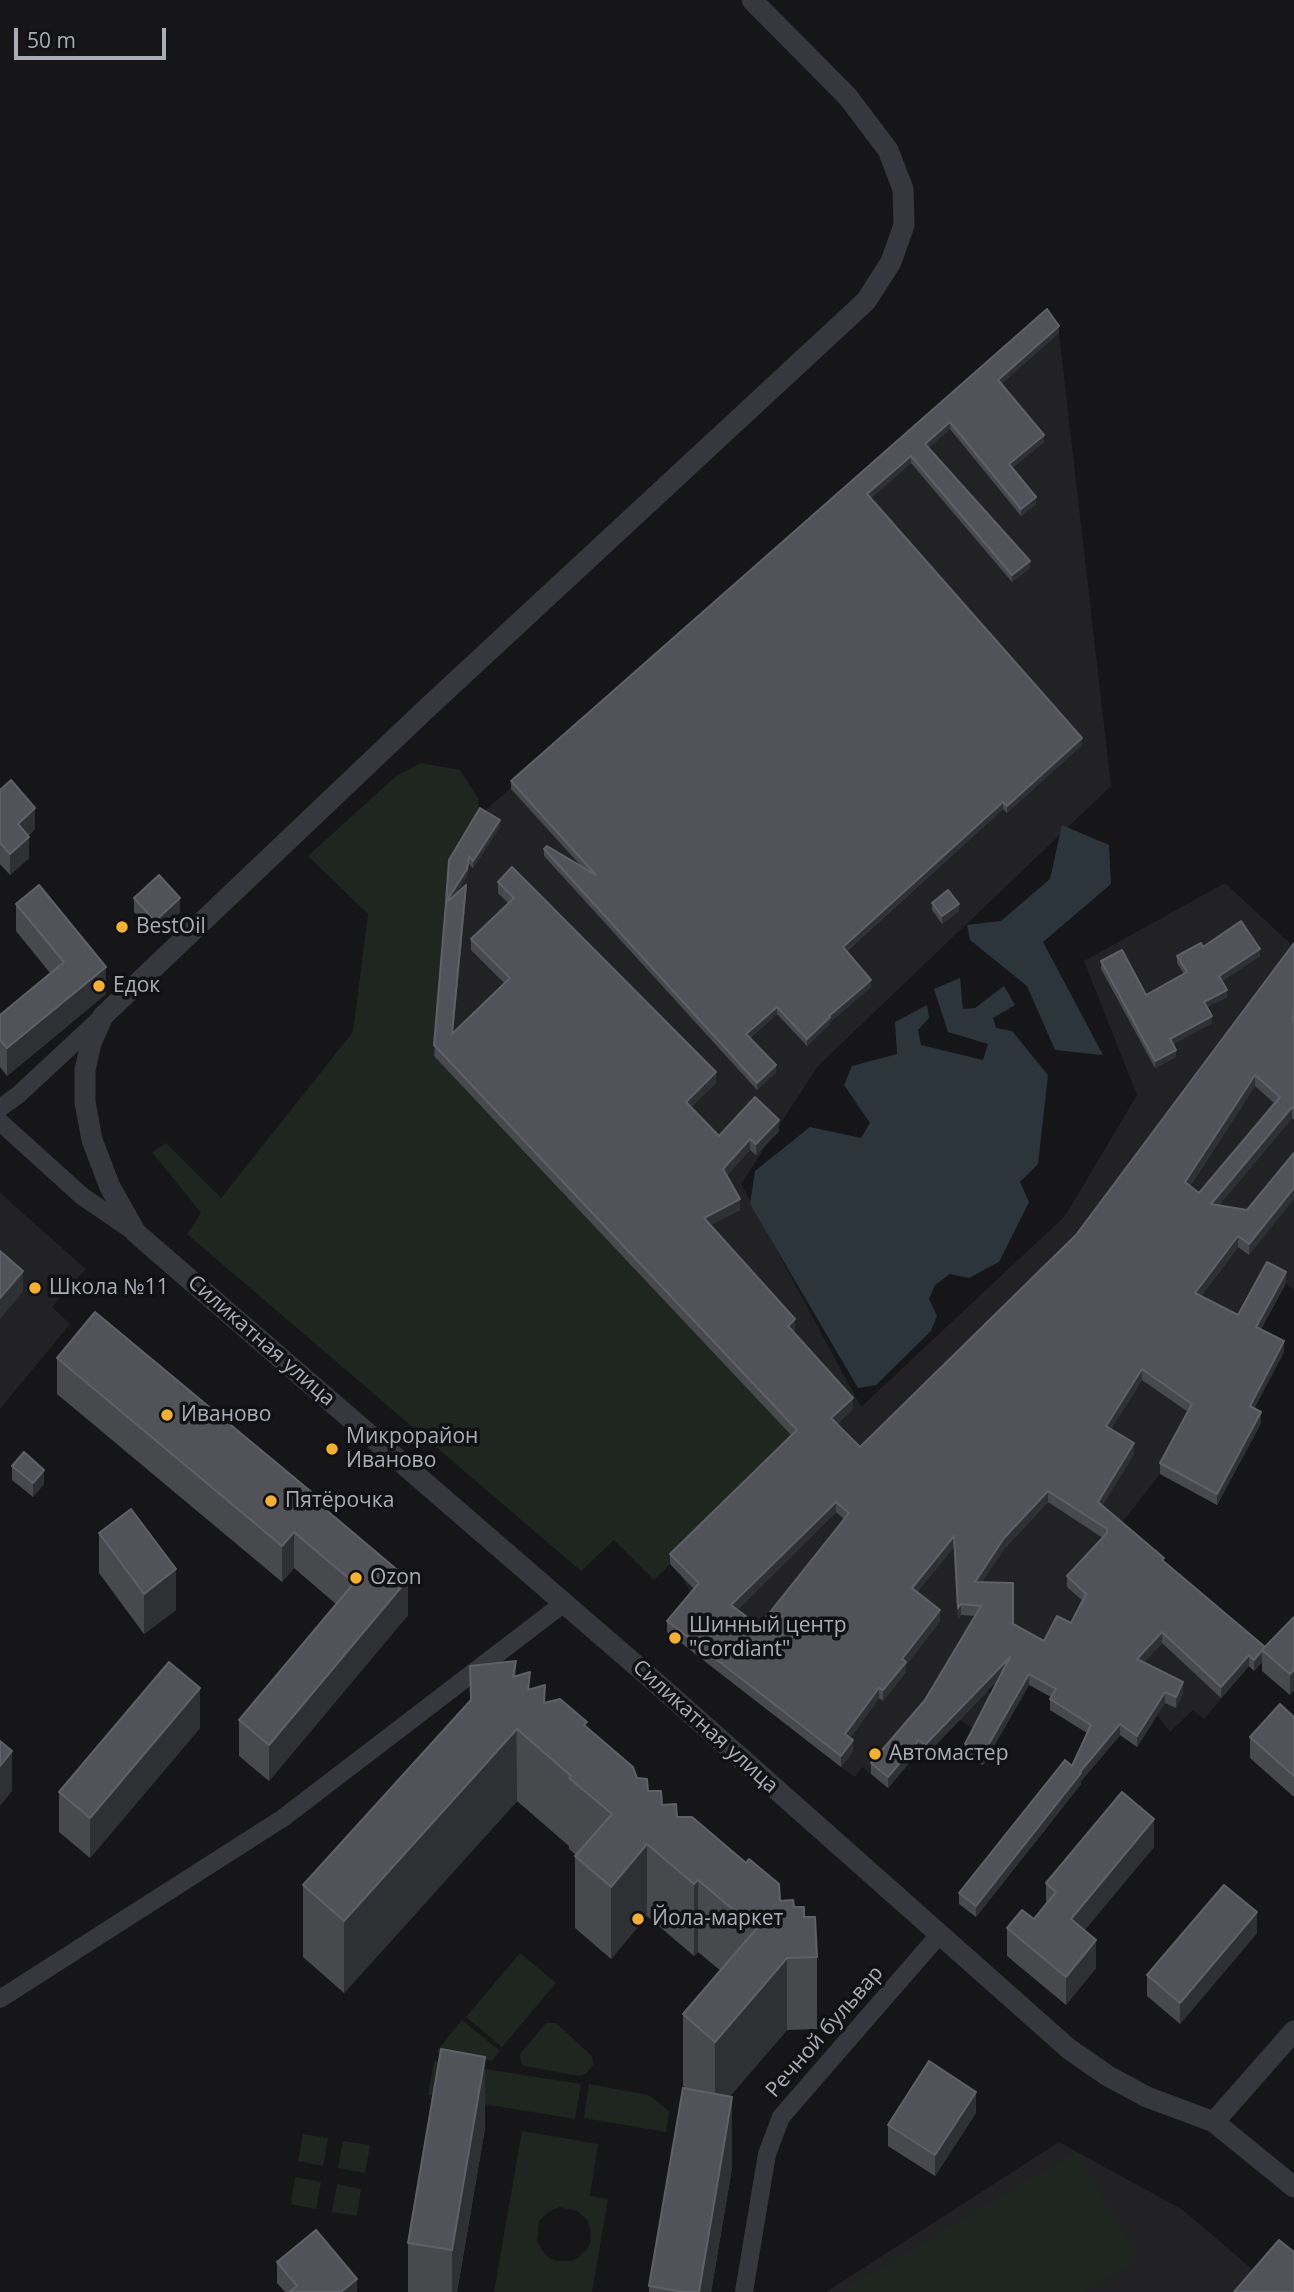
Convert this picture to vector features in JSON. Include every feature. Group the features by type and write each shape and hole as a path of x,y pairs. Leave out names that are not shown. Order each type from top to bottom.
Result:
{"street":[{"path":"0,1108 18,1095 103,1016 415,720 866,302 891,262 904,225 903,189 888,150 848,97 752,0"},
{"path":"103,1016 91,1043 85,1070 85,1102 92,1140 110,1186 136,1233"},
{"path":"0,1122 82,1196 136,1233"},
{"name":"Силикатная улица","path":"136,1233 564,1603 1069,2049 1108,2076 1147,2097 1214,2122 1294,2187"},
{"path":"0,1999 283,1818 564,1603"},
{"name":"Речной бульвар","path":"744,2292 767,2154 781,2117 939,1935"},
{"path":"1214,2122 1294,2032"}],"shaded area":[{"path":"1047,316 1059,333 1111,786 818,1066 741,1184 861,1407 1065,1216 1137,1095 1084,961 1225,883 1294,947 1294,1290 1285,1283 1257,1337 1284,1352 1250,1416 1261,1423 1217,1505 1160,1474 1117,1529 1242,1674 1204,1719 1193,1710 1170,1732 1157,1715 1137,1747 1120,1735 1096,1764 1083,1752 1091,1735 1050,1710 1056,1700 1041,1692 1048,1679 1007,1656 976,1685 1001,1699 1009,1686 1024,1694 983,1765 965,1755 978,1731 949,1714 943,1737 925,1756 919,1751 888,1788 862,1767 855,1777 667,1632 694,1599 681,1575 670,1564 434,1056 449,867 480,815"},
{"path":"421,763 460,770 478,798 480,815 449,867 434,1056 797,1441 654,1580 614,1540 581,1571 187,1234 201,1213 152,1152 166,1143 221,1198 353,1032 368,914 308,856 395,777"},
{"path":"1062,825 1109,845 1111,884 1043,942 1103,1055 1055,1050 1027,986 970,940 967,925 1001,921 1050,879"},
{"path":"960,978 963,1009 975,1008 1004,986 1015,1005 993,1018 996,1028 1012,1031 1048,1075 1038,1164 1020,1182 1029,1202 999,1262 969,1278 950,1274 935,1285 929,1299 937,1316 931,1331 876,1385 858,1388 750,1204 755,1171 810,1127 861,1138 870,1123 844,1085 852,1066 897,1054 895,1022 927,1005 929,1018 918,1030 921,1045 983,1060 988,1044 948,1032 934,989"},
{"name":"Школа №11","path":"0,1193 86,1269 52,1307 70,1324 0,1409"},
{"path":"520,1953 556,1983 502,2047 466,2017"},
{"path":"462,2020 500,2051 492,2061 436,2052"},
{"path":"546,2023 556,2023 592,2056 593,2065 586,2074 579,2076 524,2066 521,2063 520,2054"},
{"path":"434,2061 581,2084 575,2119 428,2095"},
{"path":"589,2084 648,2095 669,2111 666,2132 584,2118"},
{"path":"522,2131 598,2144 590,2196 608,2199 592,2292 494,2292","holes":["559,2207 578,2211 590,2227 591,2241 588,2248 571,2261 549,2258 537,2241 539,2221 548,2212"]},
{"path":"303,2134 328,2138 323,2166 298,2161"},
{"path":"343,2141 370,2145 365,2173 338,2168"},
{"path":"1059,2142 1183,2210 1273,2287 1269,2292 826,2292"},
{"path":"1076,2152 1140,2259 1085,2292 847,2292 845,2289"},
{"path":"295,2177 321,2182 316,2209 291,2204"},
{"path":"337,2184 361,2189 357,2216 332,2212"}],"building":[{"path":"1047,309 1059,326 998,380 1044,435 1009,464 1036,497 1021,509 950,422 925,444 1030,561 1012,575 911,456 867,494 1082,738 1007,806 1003,802 843,947 871,980 807,1039 777,1007 746,1034 776,1065 757,1083 544,849 547,846 596,875 511,781"},
{"path":"11,780 35,808 18,824 29,837 10,854 0,843 0,790"},
{"path":"480,808 500,820 473,861 469,856 467,869 446,902 449,860"},
{"path":"512,867 716,1072 686,1102 719,1136 755,1097 779,1120 756,1144 750,1139 723,1169 740,1199 704,1218 795,1319 788,1326 853,1398 831,1418 860,1447 1076,1235 1294,943 1294,1109 1292,1107 1211,1204 1247,1210 1294,1153 1294,1188 1249,1244 1238,1236 1195,1293 1238,1315 1267,1262 1286,1272 1256,1327 1284,1341 1250,1406 1261,1412 1217,1494 1160,1463 1192,1404 1142,1369 1106,1426 1134,1443 1098,1502 1265,1647 1254,1660 1249,1655 1221,1687 1162,1632 1137,1659 1183,1682 1176,1697 1165,1692 1137,1736 1120,1724 976,1906 959,1893 1065,1760 1072,1766 1091,1725 1050,1699 1056,1689 1029,1674 983,1754 965,1744 1010,1657 925,1745 919,1740 888,1777 871,1763 925,1700 981,1606 961,1604 958,1608 954,1536 912,1588 940,1610 902,1659 906,1662 883,1690 879,1688 845,1734 853,1740 841,1756 667,1621 699,1583 670,1554 797,1430 434,1045 446,903 466,885 452,1034 510,978 471,939 514,898 498,882","holes":["1255,1075 1280,1097 1199,1193 1185,1182","1048,1491 1107,1529 1107,1533 1067,1576 1086,1594 1071,1623 1057,1616 1044,1641 1013,1624 1013,1583 975,1582 1004,1538","836,1502 849,1513 759,1626 731,1605"]},
{"path":"159,875 180,898 155,921 134,898"},
{"path":"39,885 106,967 7,1048 0,1040 0,1015 64,962 16,904"},
{"path":"948,890 959,904 942,916 932,903"},
{"path":"1241,921 1260,949 1219,976 1227,990 1204,1002 1212,1016 1170,1039 1176,1050 1155,1061 1101,961 1122,950 1146,995 1187,972 1177,956 1201,943 1203,947"},
{"path":"0,1251 23,1271 0,1298"},
{"path":"95,1312 321,1500 318,1503 408,1579 269,1745 239,1720 354,1583 294,1532 282,1546 57,1358"},
{"path":"24,1452 44,1470 33,1483 12,1466"},
{"path":"131,1509 176,1569 144,1594 99,1533"},
{"path":"1294,1617 1294,1670 1290,1674 1262,1650"},
{"path":"516,1661 513,1677 530,1672 528,1690 545,1685 544,1703 560,1699 587,1722 584,1725 633,1767 637,1778 647,1779 648,1791 661,1791 662,1805 676,1804 677,1817 692,1817 746,1863 749,1859 779,1884 780,1901 793,1900 794,1907 804,1907 804,1917 815,1917 817,1957 787,1958 715,2042 683,2014 756,1929 698,1880 694,1884 647,1844 611,1887 575,1856 612,1814 517,1729 344,1921 303,1885 471,1700 470,1666"},
{"path":"169,1662 200,1688 90,1818 59,1792"},
{"path":"1280,1704 1294,1717 1294,1776 1250,1737"},
{"path":"0,1741 12,1751 0,1766"},
{"path":"1122,1792 1154,1819 1071,1919 1096,1940 1066,1977 1007,1928 1022,1910 1034,1919 1056,1892 1046,1883"},
{"path":"1224,1885 1257,1912 1180,2003 1147,1975"},
{"path":"441,2049 485,2057 452,2250 408,2243"},
{"path":"929,2061 976,2092 935,2155 888,2125"},
{"path":"683,2088 732,2097 699,2292 649,2286"},
{"path":"316,2230 357,2279 341,2292 289,2292 297,2286 277,2262"},
{"path":"1279,2240 1294,2252 1294,2292 1234,2292"}],"place":[{"name":"BestOil","path":"122,927"},
{"name":"Едок","path":"99,986"},
{"name":"Школа №11","path":"35,1288"},
{"name":"Иваново","path":"167,1415"},
{"name":"Микрорайон Иваново","path":"332,1449"},
{"name":"Пятёрочка","path":"271,1501"},
{"name":"Ozon","path":"356,1578"},
{"name":"Шинный центр \"Cordiant\"","path":"675,1638"},
{"name":"Автомастер","path":"875,1754"},
{"name":"Йола-маркет","path":"638,1919"}]}
